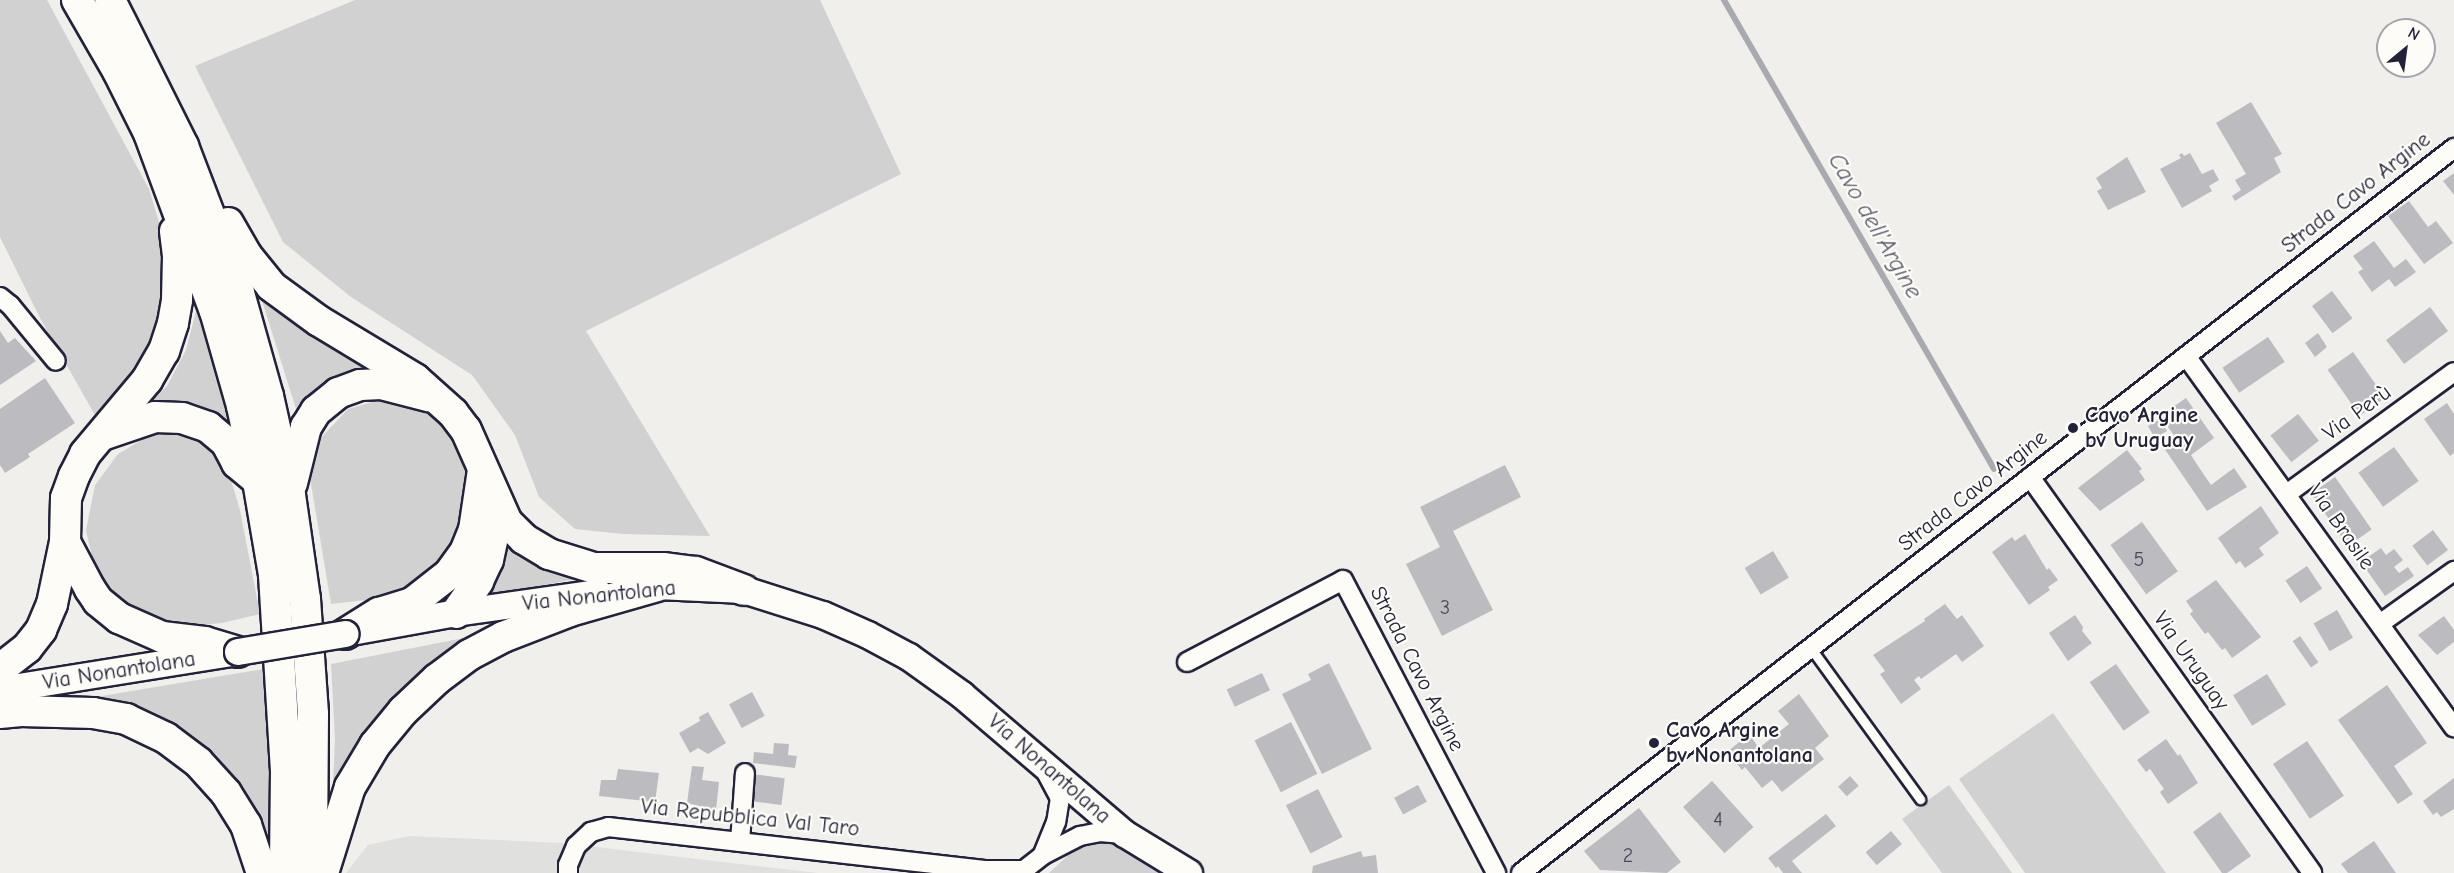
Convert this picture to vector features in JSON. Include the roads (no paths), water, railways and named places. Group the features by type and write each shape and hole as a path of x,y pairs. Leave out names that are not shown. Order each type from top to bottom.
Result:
{"highway":[{"path":"77,0 118,70 149,133 215,311 242,406 274,574 282,669 286,770 285,873"},
{"path":"110,0 183,146 246,256 271,286 294,304 415,379 453,413 466,430 507,522 524,539 549,554 594,568 696,572 744,590"},
{"path":"183,146 239,293 268,396 290,495 305,599 313,714 312,873"},
{"path":"0,669 27,648 41,630 52,604 65,542 66,498 86,454 147,380 164,351 173,322 178,256 171,192"},
{"path":"290,495 297,457 306,427 316,411 338,393 360,385 381,384 411,390 436,399"},
{"path":"102,435 155,417 182,418 208,428 226,441 237,463 258,481"},
{"path":"345,634 379,613 412,603 449,574 465,552 474,530 484,467"},
{"path":"456,613 478,581 488,560 496,501"},
{"path":"65,542 90,590 98,601 119,618 162,637 205,642 238,652"},
{"path":"323,873 350,787 375,745 403,711 437,679 469,655 503,637 570,611 657,586"},
{"path":"0,713 21,711 93,713 126,719 166,738 198,762 226,793 246,825 262,873"}],"main road":[{"name":"Via Nonantolana","path":"0,690 564,597 657,586 744,590 823,615 909,657 963,694 1125,834 1189,873"}],"street":[{"name":"Strada Cavo Argine","path":"1521,873 2454,148"},
{"path":"0,297 10,305 56,361"},
{"name":"Via Brasile","path":"2186,356 2288,493 2454,727"},
{"name":"Via Perù","path":"2288,493 2454,372"},
{"name":"Via Uruguay","path":"2030,477 2312,873"},
{"path":"2381,623 2454,571"},
{"name":"Strada Cavo Argine","path":"1186,662 1343,580 1496,873"},
{"path":"1042,764 1060,798 1056,822 1043,855"},
{"path":"740,842 745,773"},
{"name":"Via Repubblica Val Taro","path":"568,873 568,865 576,846 591,832 608,826 954,869 1024,870 1043,855 1080,836 1100,832 1125,834"}],"lane":[{"path":"1810,647 1920,799"}],"waterway":[{"name":"Cavo dell'Argine","path":"1724,0 1994,469"}],"place":[{"name":"Cavo Argine bv Uruguay","path":"2073,428"},
{"name":"Cavo Argine bv Nonantolana","path":"1654,743"}]}
